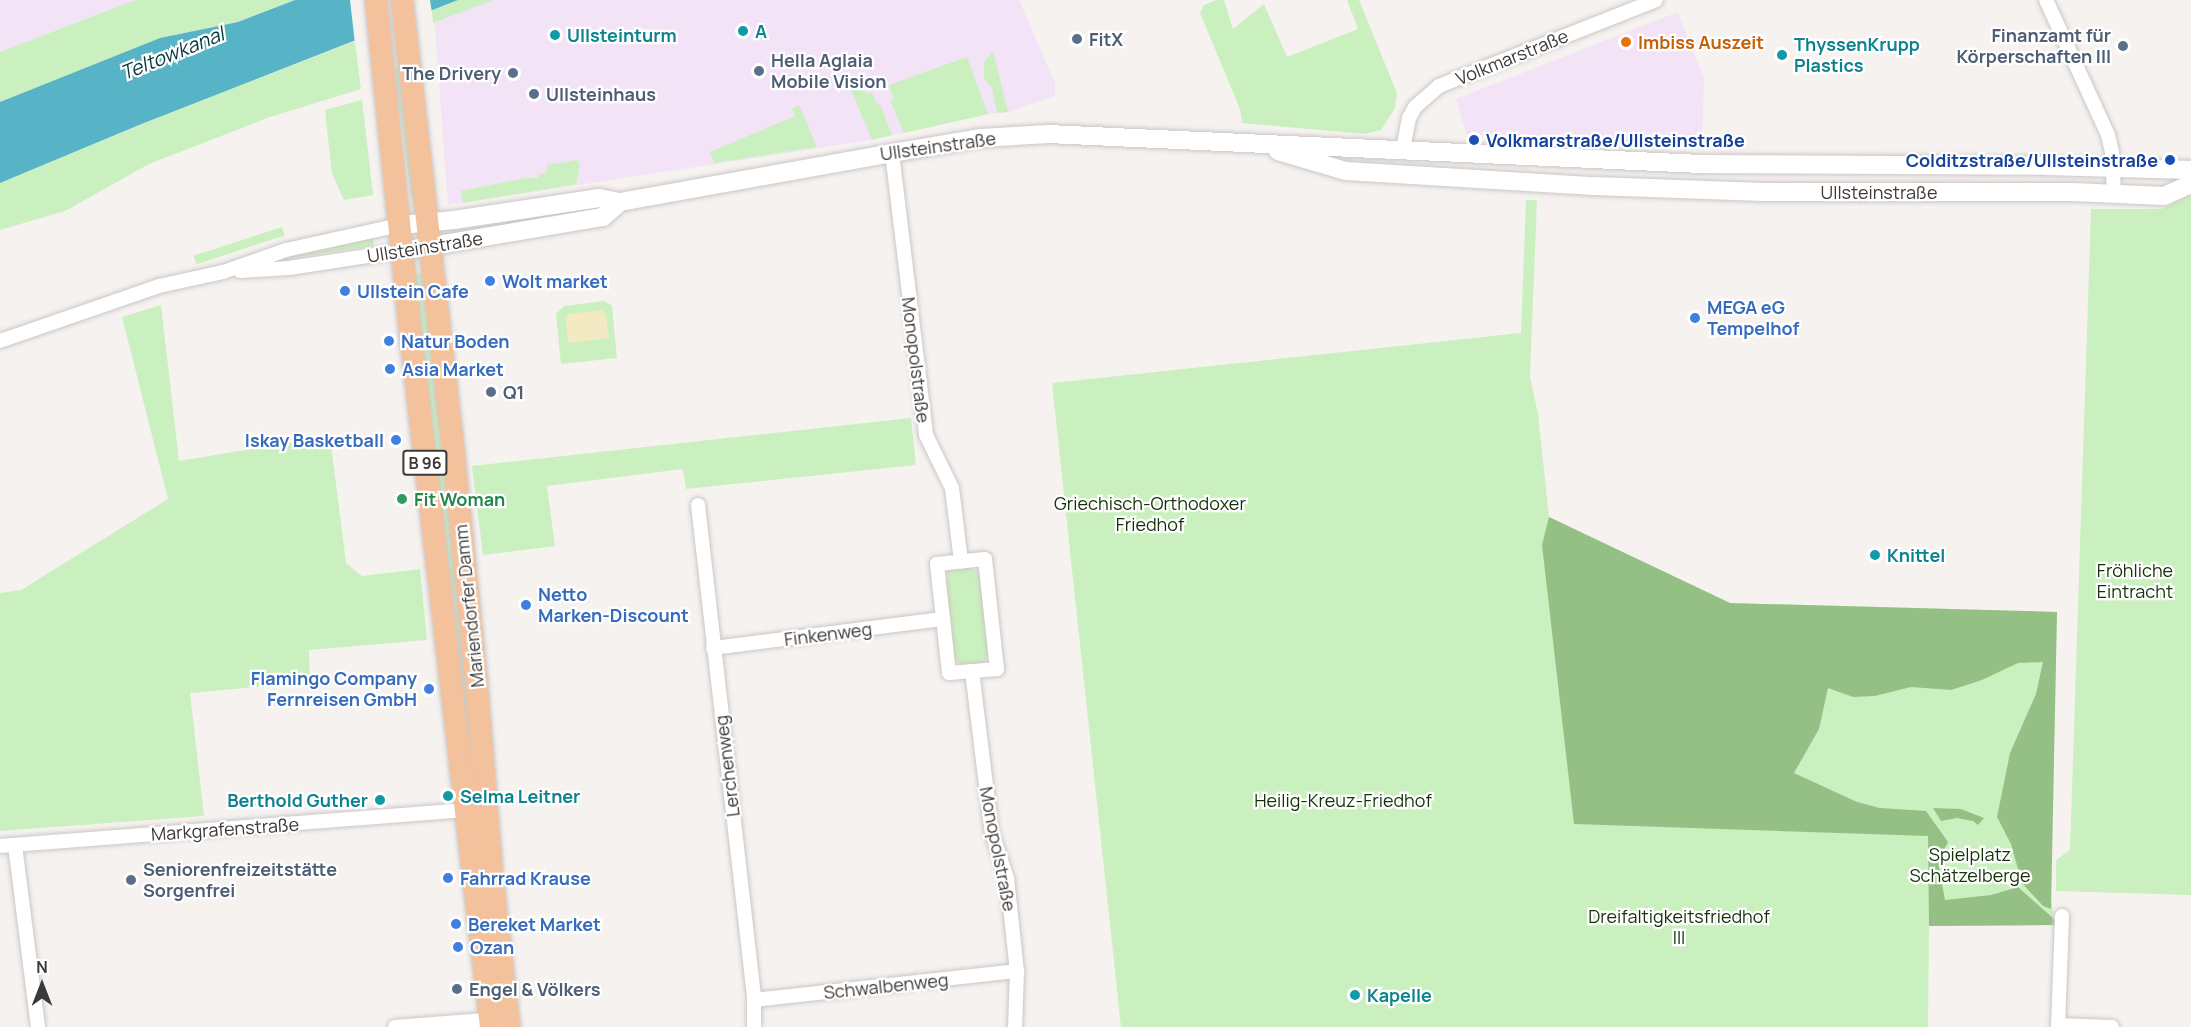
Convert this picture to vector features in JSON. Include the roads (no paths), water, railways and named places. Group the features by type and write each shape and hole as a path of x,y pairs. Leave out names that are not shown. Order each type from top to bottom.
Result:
{"main road":[{"name":"Mariendorfer Damm","path":"376,0 402,251 476,810 499,1023"},
{"name":"Mariendorfer Damm","path":"402,0 474,653 476,810"}],"street":[{"name":"Volkmarstraße","path":"1403,149 1412,112 1426,94 1439,86 1656,0"},
{"path":"2046,0 2108,135 2114,167 2114,193"},
{"name":"Ullsteinstraße","path":"0,342 159,286 223,272 286,250 400,225 599,198 620,202 981,138 1048,134 1700,164 2046,166 2191,170"},
{"name":"Ullsteinstraße","path":"1259,144 1346,171 1565,185 1791,192 2045,192 2164,196 2191,184"},
{"path":"1401,176 1403,149"},
{"name":"Monopolstraße","path":"892,153 926,435 952,488 961,561"},
{"path":"1565,185 1566,158"},
{"path":"2045,192 2046,166"},
{"name":"Ullsteinstraße","path":"223,272 289,268 603,217 620,202"},
{"name":"Lerchenweg","path":"698,505 754,1000 754,1027"},
{"path":"985,559 997,669 949,673 937,564 961,561 985,559"},
{"name":"Finkenweg","path":"713,648 943,619"},
{"name":"Monopolstraße","path":"972,671 992,833 1007,878 1017,971 1015,1027"},
{"name":"Markgrafenstraße","path":"0,846 476,810"},
{"path":"15,845 39,1027"},
{"path":"2061,916 2058,1026 2112,1027"},
{"name":"Schwalbenweg","path":"754,1000 1017,971"},
{"path":"395,1027 499,1023"}],"water":[{"name":"Teltowkanal","path":"295,0 458,0 139,125 0,183 0,102 160,38 238,22"}],"place":[{"name":"A","path":"743,31"},
{"name":"Ullsteinturm","path":"555,35"},
{"name":"FitX","path":"1077,39"},
{"name":"Imbiss Auszeit","path":"1626,42"},
{"name":"Finanzamt für Körperschaften III","path":"2123,46"},
{"name":"ThyssenKrupp Plastics","path":"1782,55"},
{"name":"Hella Aglaia Mobile Vision","path":"759,71"},
{"name":"The Drivery","path":"513,73"},
{"name":"Ullsteinhaus","path":"534,94"},
{"name":"Volkmarstraße/Ullsteinstraße","path":"1474,140"},
{"name":"Colditzstraße/Ullsteinstraße","path":"2170,160"},
{"name":"Wolt market","path":"490,281"},
{"name":"Ullstein Cafe","path":"345,291"},
{"name":"MEGA eG Tempelhof","path":"1695,318"},
{"name":"Natur Boden","path":"389,341"},
{"name":"Asia Market","path":"390,369"},
{"name":"Q1","path":"491,392"},
{"name":"Iskay Basketball","path":"396,440"},
{"name":"Fit Woman","path":"402,499"},
{"name":"Knittel","path":"1875,555"},
{"name":"Netto Marken-Discount","path":"526,605"},
{"name":"Flamingo Company Fernreisen GmbH","path":"429,689"},
{"name":"Selma Leitner","path":"448,796"},
{"name":"Berthold Guther","path":"380,800"},
{"name":"Fahrrad Krause","path":"448,878"},
{"name":"Seniorenfreizeitstätte Sorgenfrei","path":"131,880"},
{"name":"Bereket Market","path":"456,924"},
{"name":"Ozan","path":"458,947"},
{"name":"Engel & Völkers","path":"457,989"},
{"name":"Kapelle","path":"1355,995"}],"park label":[{"name":"Griechisch-Orthodoxer Friedhof","path":"1150,514"},
{"name":"Fröhliche Eintracht","path":"2135,581"},
{"name":"Heilig-Kreuz-Friedhof","path":"1343,800"},
{"name":"Spielplatz Schätzelberge","path":"1970,865"},
{"name":"Dreifaltigkeitsfriedhof III","path":"1679,927"}]}
